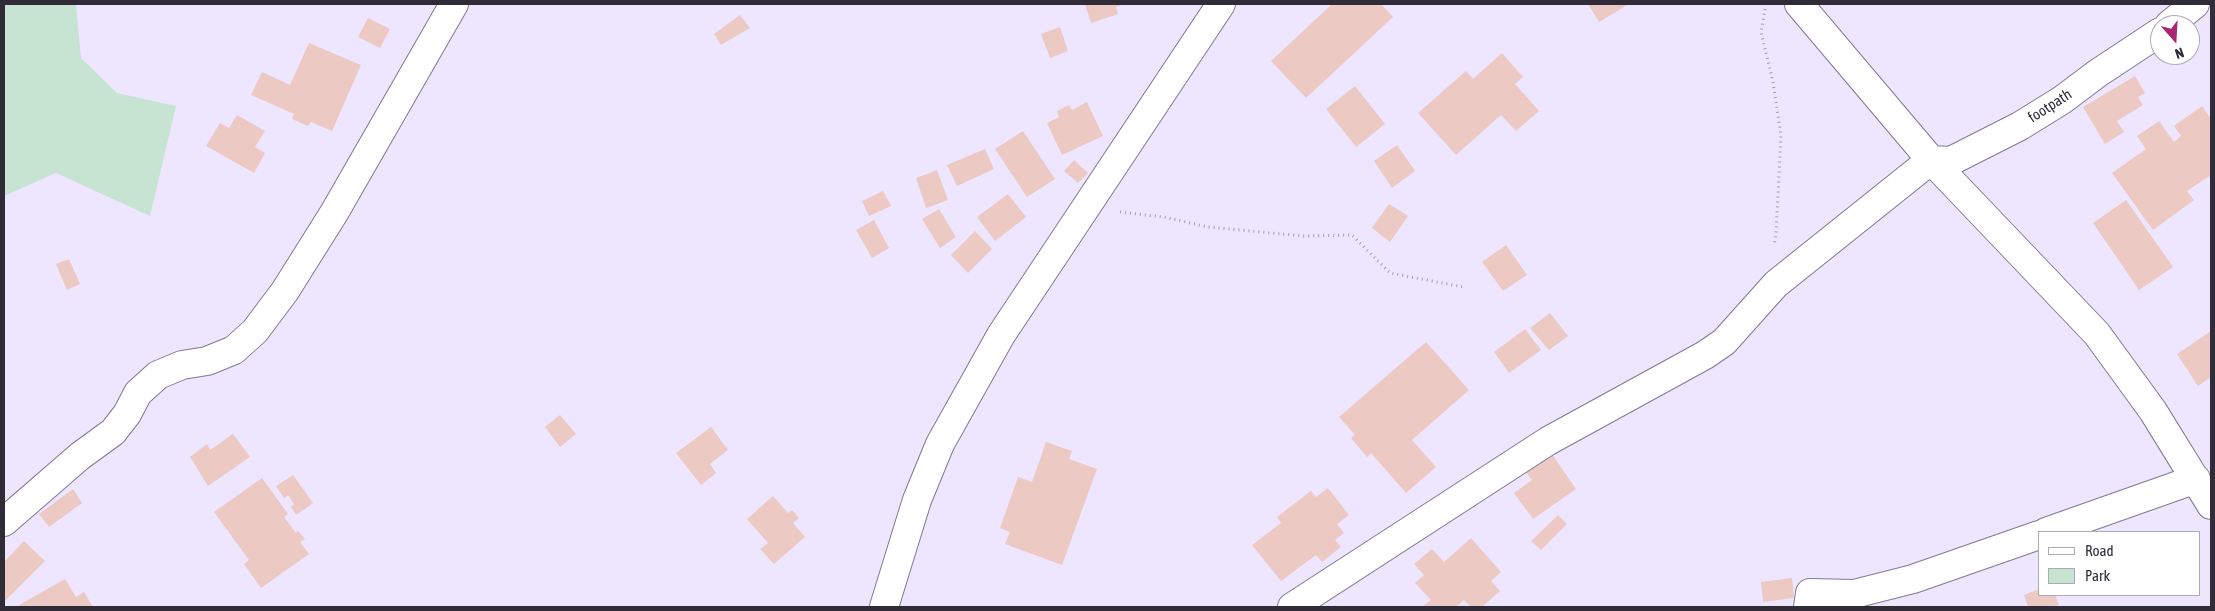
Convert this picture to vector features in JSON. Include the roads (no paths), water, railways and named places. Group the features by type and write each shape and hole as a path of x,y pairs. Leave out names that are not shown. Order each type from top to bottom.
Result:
{"street":[{"path":"4,522 80,456 113,432 127,414 138,393 158,374 182,365 207,361 234,350 255,331 285,291 334,213 454,4"},
{"path":"884,607 916,500 940,444 1001,335 1221,4"},
{"path":"1799,4 1931,160 2097,334 2153,411 2211,505"},
{"path":"2181,15 2195,4"},
{"name":"footpath","path":"1931,160 1951,161 2020,126 2062,100 2098,72 2150,38"},
{"path":"1292,607 1548,441 1705,355 1724,342 1776,284 1931,160"},
{"path":"2049,531 2196,480"},
{"path":"1809,600 1854,594 1913,579 2038,535"}]}
